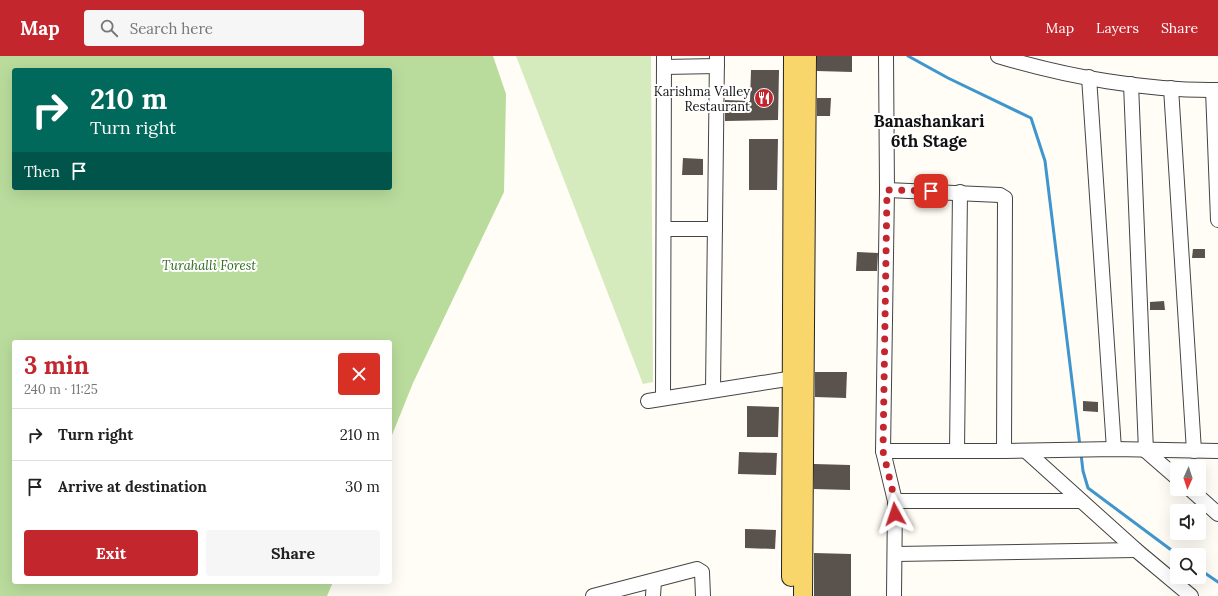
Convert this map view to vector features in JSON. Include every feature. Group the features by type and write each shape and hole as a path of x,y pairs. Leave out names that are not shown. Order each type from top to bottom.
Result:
{"main road":[{"path":"794,56 798,377 803,596"},
{"path":"791,596 807,56"}],"street":[{"path":"886,56 887,190 883,451 895,501 896,554 894,596"},
{"path":"998,56 1089,77 1131,84 1215,90 1218,220"},
{"path":"663,398 664,62 717,61 713,390"},
{"path":"1089,77 1114,449"},
{"path":"1131,84 1146,451 1170,472"},
{"path":"1171,88 1194,451"},
{"path":"887,190 960,192 1000,195 1006,200 1004,451"},
{"path":"957,451 960,192"},
{"path":"664,229 715,229"},
{"path":"648,401 798,377"},
{"path":"883,451 1026,451 1114,449 1146,451 1218,451"},
{"path":"1026,451 1080,501 1191,596"},
{"path":"1201,496 1212,503 1218,514"},
{"path":"895,501 1080,501"},
{"path":"896,554 1136,550"},
{"path":"600,595 700,570 703,573 703,596"},
{"path":"653,596 654,581"}],"green space":[{"name":"Turahalli Forest","path":"0,56 493,56 506,94 504,192 413,383 392,435 392,340 12,340 12,584 332,584 327,596 0,596"},
{"path":"516,56 651,56 653,382 643,384"}],"building":[{"path":"817,56 852,56 852,72 817,71"},
{"path":"751,70 779,70 778,120 725,121 725,100 750,101"},
{"path":"817,98 831,98 830,116 817,116"},
{"path":"749,139 778,139 777,190 749,190"},
{"path":"683,158 703,159 703,175 682,175"},
{"path":"1193,249 1205,249 1205,258 1192,258"},
{"path":"857,252 878,253 877,271 856,271"},
{"path":"1164,301 1165,310 1150,310 1150,302"},
{"path":"815,372 847,372 846,398 815,397"},
{"path":"1083,401 1098,402 1098,412 1083,411"},
{"path":"747,406 779,407 778,437 747,437"},
{"path":"739,452 777,453 776,475 738,474"},
{"path":"814,464 850,465 850,490 814,489"},
{"path":"745,529 776,530 775,549 745,548"},
{"path":"814,553 851,554 851,596 814,596"}],"waterway":[{"path":"908,56 948,78 1031,118 1045,161 1080,446"},
{"path":"1081,454 1083,471 1088,488 1170,549"},
{"path":"1206,574 1218,582"}],"place":[{"name":"Karishma Valley Restaurant","path":"764,98"}],"district":[{"name":"Banashankari 6th Stage","path":"929,131"}],"route":[{"path":"895,514 895,501 883,451 887,190 931,191"}]}
